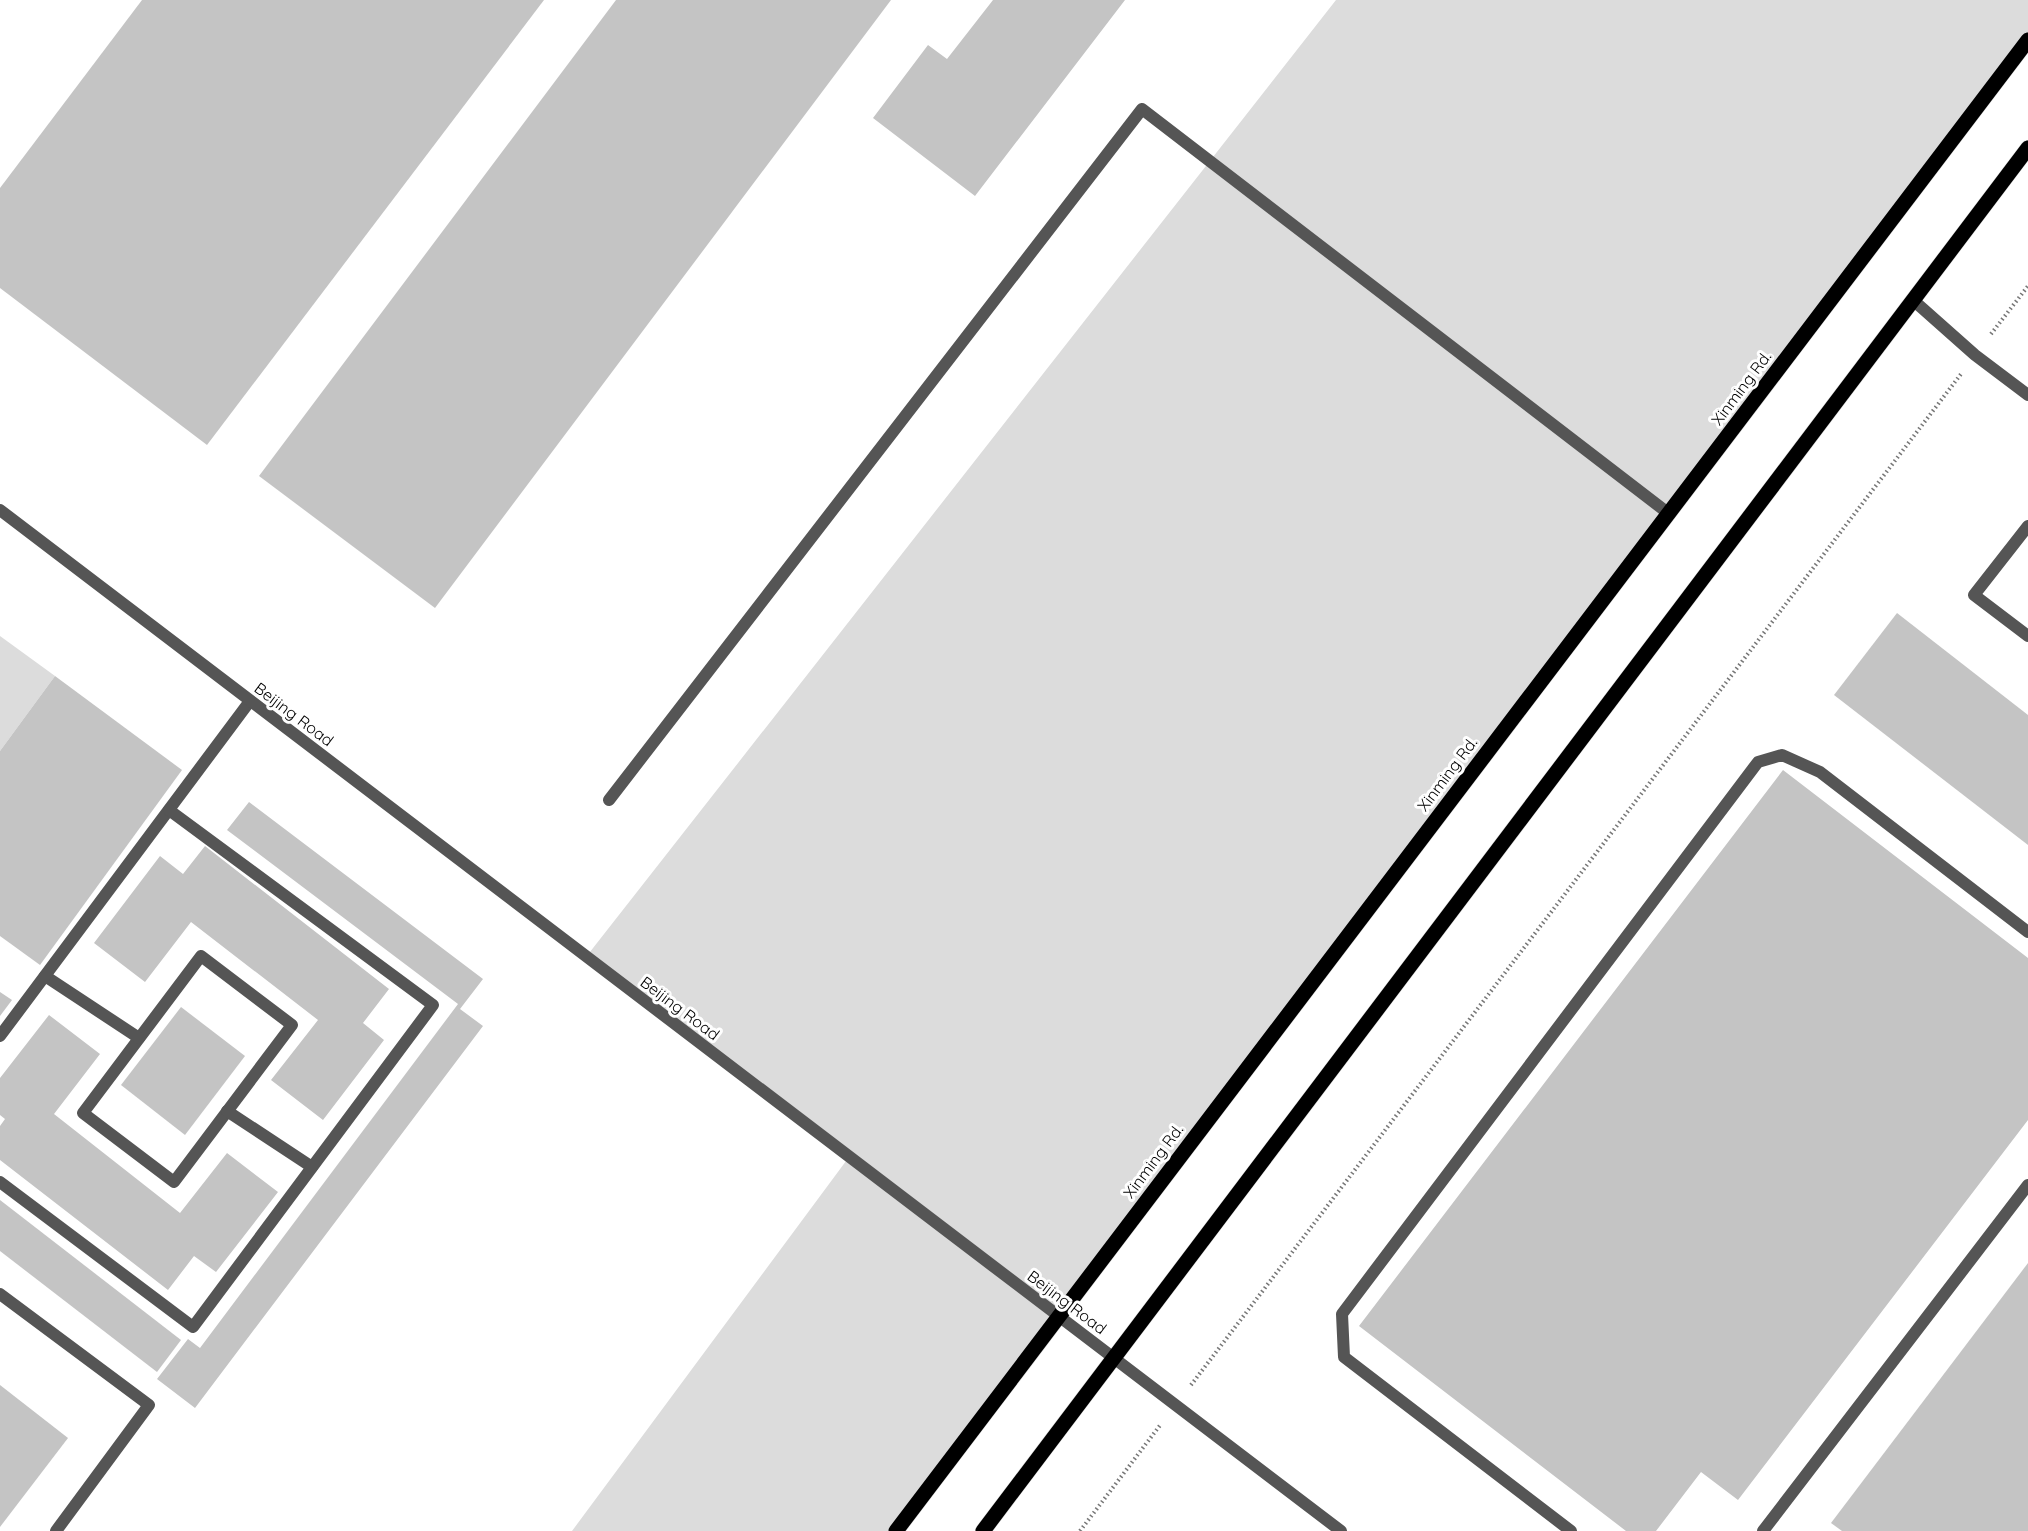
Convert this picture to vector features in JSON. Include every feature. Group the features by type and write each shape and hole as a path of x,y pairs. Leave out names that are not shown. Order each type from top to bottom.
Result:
{"main road":[{"name":"Xinming Rd.","path":"896,1531 2028,40"},
{"path":"983,1531 2028,148"}],"street":[{"path":"609,800 1142,109 1668,513"},
{"path":"1913,300 1975,355 2028,395"},
{"name":"Beijing Road","path":"0,510 1341,1531"},
{"path":"2028,526 1974,595 2028,636"},
{"path":"0,1036 250,701"},
{"path":"1571,1531 1344,1356 1342,1314 1758,762 1782,755 1820,772 2028,932"},
{"path":"0,1182 193,1328 433,1005 169,810"},
{"path":"201,956 292,1025 174,1182 83,1113 139,1038 201,956"},
{"path":"45,976 139,1038"},
{"path":"227,1111 312,1167"},
{"path":"1763,1531 2028,1185"},
{"path":"0,1294 149,1405 56,1531"}],"path":[{"path":"1080,1531 2028,286"}],"shaded area":[{"path":"1336,0 2028,0 2028,41 896,1531 572,1531 849,1157 586,957"},
{"path":"0,636 55,676 0,751"}],"building":[{"path":"142,0 544,0 207,445 0,288 0,188"},
{"path":"616,0 891,0 435,608 259,476"},
{"path":"993,0 1125,0 975,196 873,118 928,45 947,59"},
{"path":"1897,613 2028,715 2028,845 1834,695"},
{"path":"55,676 182,770 40,965 0,936 0,751"},
{"path":"1783,770 2028,958 2028,1120 1738,1500 1701,1472 1656,1531 1626,1531 1359,1326"},
{"path":"249,802 483,979 460,1009 483,1026 195,1408 157,1379 188,1339 200,1348 458,1004 227,830"},
{"path":"205,846 389,989 363,1023 384,1040 323,1120 271,1080 318,1020 191,922 145,982 94,943 160,856 183,874"},
{"path":"0,992 12,1000 0,1016"},
{"path":"181,1007 245,1056 185,1135 121,1085"},
{"path":"49,1015 100,1054 54,1114 180,1213 227,1153 278,1192 216,1272 194,1256 168,1290 0,1160 0,1126 5,1119 0,1115 0,1078"},
{"path":"0,1200 181,1340 157,1372 0,1251"},
{"path":"2028,1263 2028,1531 1842,1531 1831,1523"},
{"path":"0,1385 68,1438 0,1527"}]}
